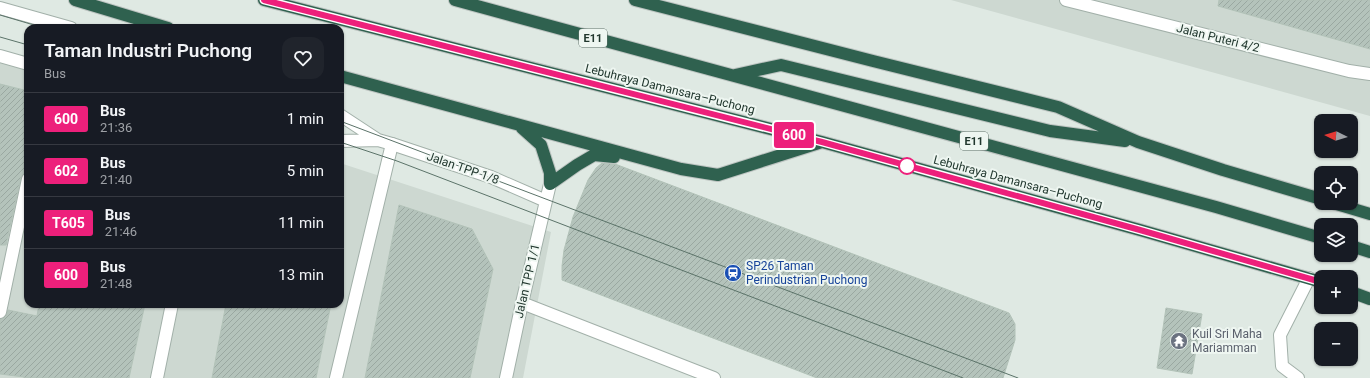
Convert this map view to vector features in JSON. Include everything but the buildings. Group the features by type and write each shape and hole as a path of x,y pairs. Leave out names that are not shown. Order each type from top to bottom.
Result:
{"highway":[{"path":"75,0 155,24"},
{"name":"Lebuhraya Damansara–Puchong","path":"264,0 822,142 1314,280"},
{"name":"E11","path":"455,0 1216,207 1314,236"},
{"path":"635,0 873,62 1058,107 1138,142"},
{"name":"E11","path":"732,75 781,65 1050,131 1138,142 1223,170 1314,197"},
{"path":"344,77 642,159 681,169 718,175 822,142"},
{"path":"519,126 541,145 550,172 550,184"},
{"path":"550,184 594,155 642,159"},
{"path":"1357,210 1370,214"},
{"path":"1358,248 1370,252"},
{"path":"1358,295 1370,299"}],"street":[{"name":"Jalan Puteri 4/2","path":"1066,0 1349,71 1370,74"},
{"path":"0,8 54,24"},
{"path":"0,56 24,63"},
{"name":"Jalan TPP 1/8","path":"344,118 378,140 491,177 546,201"},
{"name":"Jalan TPP 1/8","path":"344,141 378,140"},
{"path":"336,378 392,144"},
{"name":"Jalan TPP 1/1","path":"506,378 550,184"},
{"path":"0,312 24,198"},
{"path":"1298,378 1282,366 1280,335 1309,278"},
{"path":"522,303 714,378"},
{"path":"157,378 171,308"}],"shaded area":[{"path":"951,0 1370,0 1370,116"},
{"path":"0,52 24,60 24,308 344,308 344,164 551,232 523,378 0,378"}],"tram line":[{"path":"0,15 30,24"},
{"path":"0,37 24,44"},
{"path":"344,123 1018,378"},
{"path":"344,143 397,161 963,378"}],"bus line":[{"name":"600","path":"264,0 822,142 1314,280"}],"place":[{"name":"SP26 Taman Perindustrian Puchong","path":"733,273"},
{"name":"Kuil Sri Maha Mariamman","path":"1179,341"}]}
